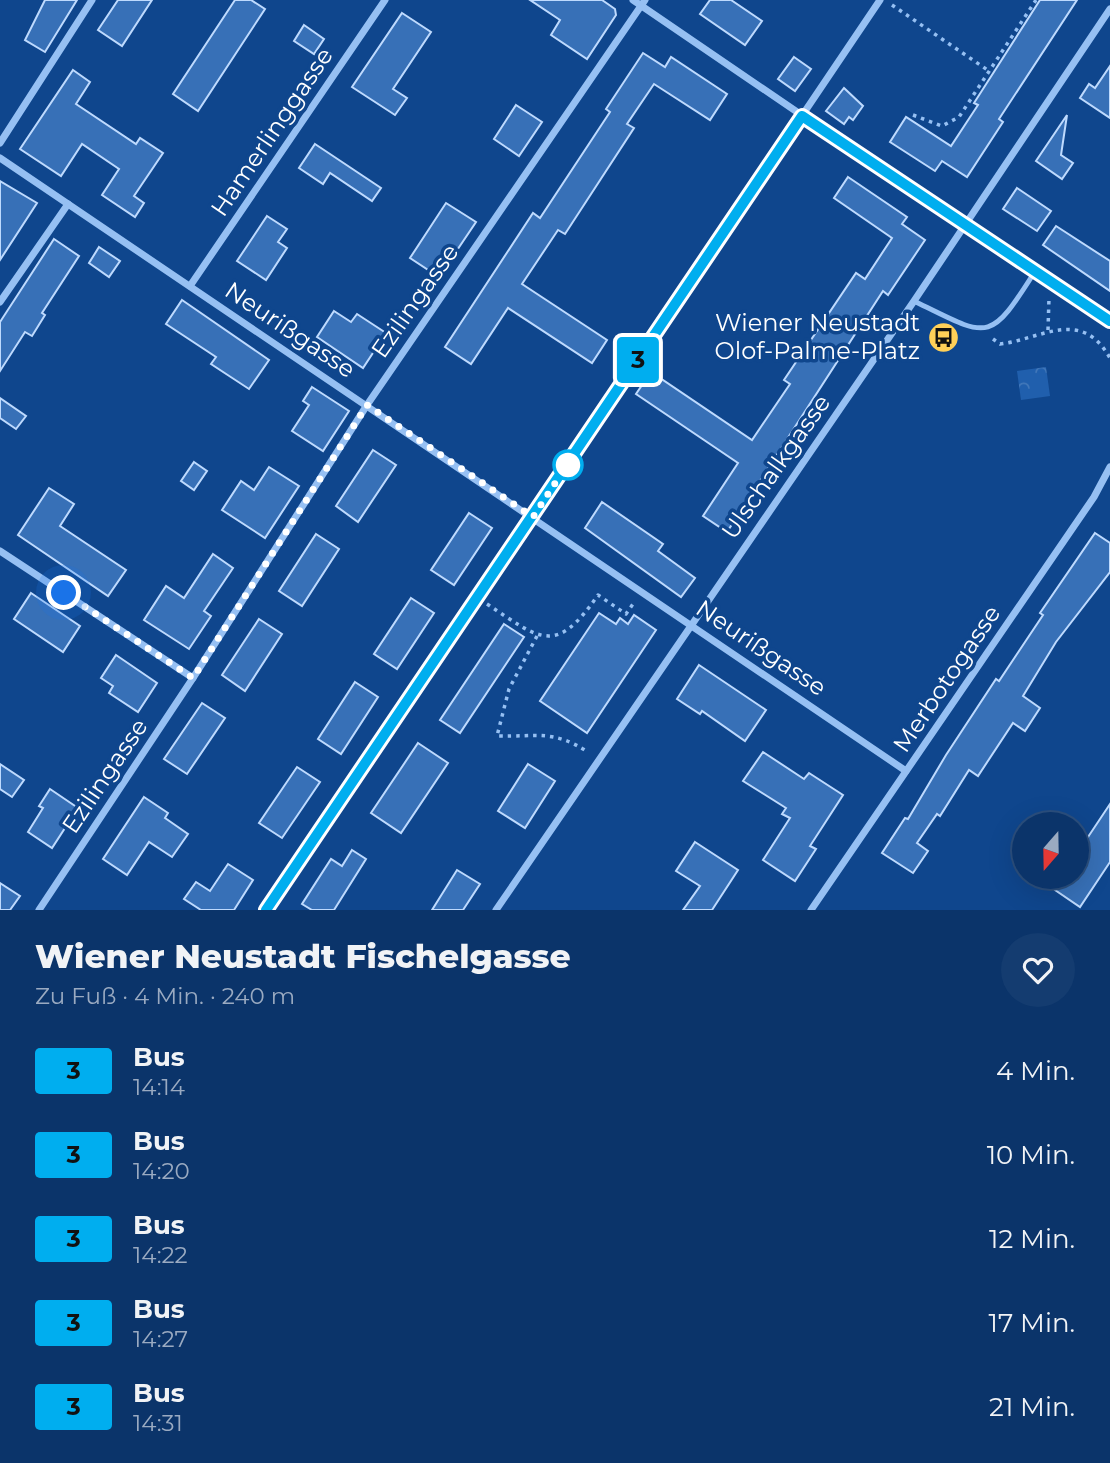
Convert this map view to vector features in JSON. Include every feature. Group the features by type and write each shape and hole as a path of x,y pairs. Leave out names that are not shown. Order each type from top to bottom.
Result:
{"street":[{"path":"0,143 92,0"},
{"name":"Hamerlinggasse","path":"190,286 385,0"},
{"path":"633,0 643,3 802,116 1034,273 1110,321"},
{"path":"266,910 882,0"},
{"name":"Ezilingasse","path":"38,910 193,678 367,405 643,3"},
{"name":"Ulschalkgasse","path":"496,910 914,301 1110,9"},
{"name":"Neurißgasse","path":"0,158 906,771"},
{"path":"0,302 68,204"},
{"name":"Merbotogasse","path":"811,910 1094,497 1110,467"},
{"path":"0,551 193,678"}],"lane":[{"path":"914,301 977,328 993,328 1006,317 1034,273"}],"path":[{"path":"882,0 989,71"},
{"path":"913,115 930,124 942,126 951,123 1036,0"},
{"path":"1048,330 1049,298 1055,286"},
{"path":"977,328 1000,344 1026,341 1048,330 1063,328 1091,336 1110,358"},
{"path":"478,598 537,636 558,634 579,623 598,595 626,614 642,590"},
{"path":"537,636 509,689 497,736 566,738 600,760"}],"green space":[{"path":"1046,367 1050,396 1021,400 1017,371"}],"building":[{"path":"45,0 77,0 45,52 25,40"},
{"path":"118,0 152,0 122,46 98,30"},
{"path":"235,0 251,0 265,9 198,111 173,94"},
{"path":"530,0 602,0 615,9 616,15 587,59 551,35 560,20"},
{"path":"710,0 731,0 762,21 745,45 700,14"},
{"path":"1040,0 1077,0 999,119 1003,122 967,177 942,161 935,171 890,142 906,117 951,146 978,105 974,103"},
{"path":"402,13 431,32 393,89 407,98 395,115 352,87"},
{"path":"304,25 324,39 314,54 294,41"},
{"path":"643,53 665,67 671,57 727,94 710,120 654,84 627,124 634,128 565,234 558,230 522,284 607,340 592,363 508,308 471,364 445,347 533,213 540,218 610,112 606,109"},
{"path":"794,57 811,69 795,91 778,79"},
{"path":"1110,66 1110,118 1080,98 1089,84 1095,88"},
{"path":"73,70 90,82 76,104 136,144 140,138 163,153 134,196 144,203 135,217 102,195 119,169 82,144 61,176 20,149"},
{"path":"844,88 863,106 853,120 849,117 844,124 826,111"},
{"path":"516,105 542,122 519,156 494,139"},
{"path":"1067,115 1061,155 1073,163 1062,179 1036,161"},
{"path":"315,144 381,188 372,201 330,173 323,184 299,168"},
{"path":"848,177 907,217 902,224 925,240 888,295 883,291 727,532 703,516 738,463 636,394 651,372 752,440 790,384 784,380 856,273 865,279 892,238 834,198"},
{"path":"0,181 37,203 0,260"},
{"path":"1017,188 1051,211 1037,231 1003,209"},
{"path":"446,203 476,222 439,277 410,258"},
{"path":"267,216 287,229 278,242 287,248 266,280 237,261"},
{"path":"1056,226 1110,261 1110,291 1043,245"},
{"path":"54,239 79,256 42,313 45,315 32,336 25,332 0,371 0,322"},
{"path":"99,247 120,261 109,277 89,263"},
{"path":"182,300 269,360 249,389 211,364 216,357 166,324"},
{"path":"334,311 351,322 357,314 386,333 363,368 317,337"},
{"path":"312,387 349,411 323,451 292,431 309,405 303,401"},
{"path":"0,398 26,416 16,429 0,418"},
{"path":"373,450 396,465 358,522 336,506"},
{"path":"194,462 207,471 194,490 181,481"},
{"path":"269,467 299,486 265,538 222,510 241,481 254,490"},
{"path":"49,488 74,504 60,526 126,570 108,596 18,535"},
{"path":"602,502 663,544 658,551 695,578 681,597 585,528"},
{"path":"469,513 492,528 454,585 431,570"},
{"path":"1095,533 1110,543 1110,572 1056,642 1023,696 1040,708 1025,731 1013,723 978,776 969,770 940,816 937,814 917,843 928,851 913,873 882,853 905,818 908,819 946,755 996,679 999,681 1043,615 1040,613"},
{"path":"316,534 339,549 302,606 279,591"},
{"path":"213,554 233,568 204,611 211,616 189,649 144,620 166,586 184,598"},
{"path":"31,593 80,626 63,652 14,619"},
{"path":"411,598 434,613 397,669 374,654"},
{"path":"599,613 616,624 620,618 628,624 634,615 656,630 587,733 540,701"},
{"path":"259,619 282,634 245,691 222,675"},
{"path":"504,624 524,637 460,733 440,720"},
{"path":"116,655 157,683 138,712 109,693 113,686 101,678"},
{"path":"699,665 766,710 745,741 702,711 700,714 677,699"},
{"path":"355,682 378,697 341,754 318,739"},
{"path":"202,703 225,718 187,774 164,759"},
{"path":"418,743 448,763 401,833 371,813"},
{"path":"763,752 804,779 809,773 843,795 810,846 816,849 795,881 763,860 790,818 782,814 786,808 743,781"},
{"path":"0,764 24,780 12,797 0,789"},
{"path":"528,764 555,781 525,828 498,811"},
{"path":"297,767 320,782 282,838 259,823"},
{"path":"50,789 78,808 52,848 28,832 43,808 39,806"},
{"path":"144,797 168,813 165,818 188,834 172,857 149,842 127,875 103,859"},
{"path":"1110,804 1110,862 1080,907 1055,890 1089,889 1089,836"},
{"path":"695,842 738,870 712,910 683,910 700,886 676,871"},
{"path":"352,850 366,859 334,910 312,910 302,904 331,859 342,866"},
{"path":"228,864 253,880 234,910 201,910 184,899 196,882 210,891"},
{"path":"457,870 480,884 463,910 432,910"},
{"path":"0,883 20,896 10,910 0,910"}],"bus line":[{"name":"3","path":"266,910 802,116 1034,273 1110,321"}],"place":[{"name":"Wiener Neustadt Olof-Palme-Platz","path":"943,337"}],"route":[{"path":"64,593 193,678 367,405 533,517 569,462 568,465"}]}
